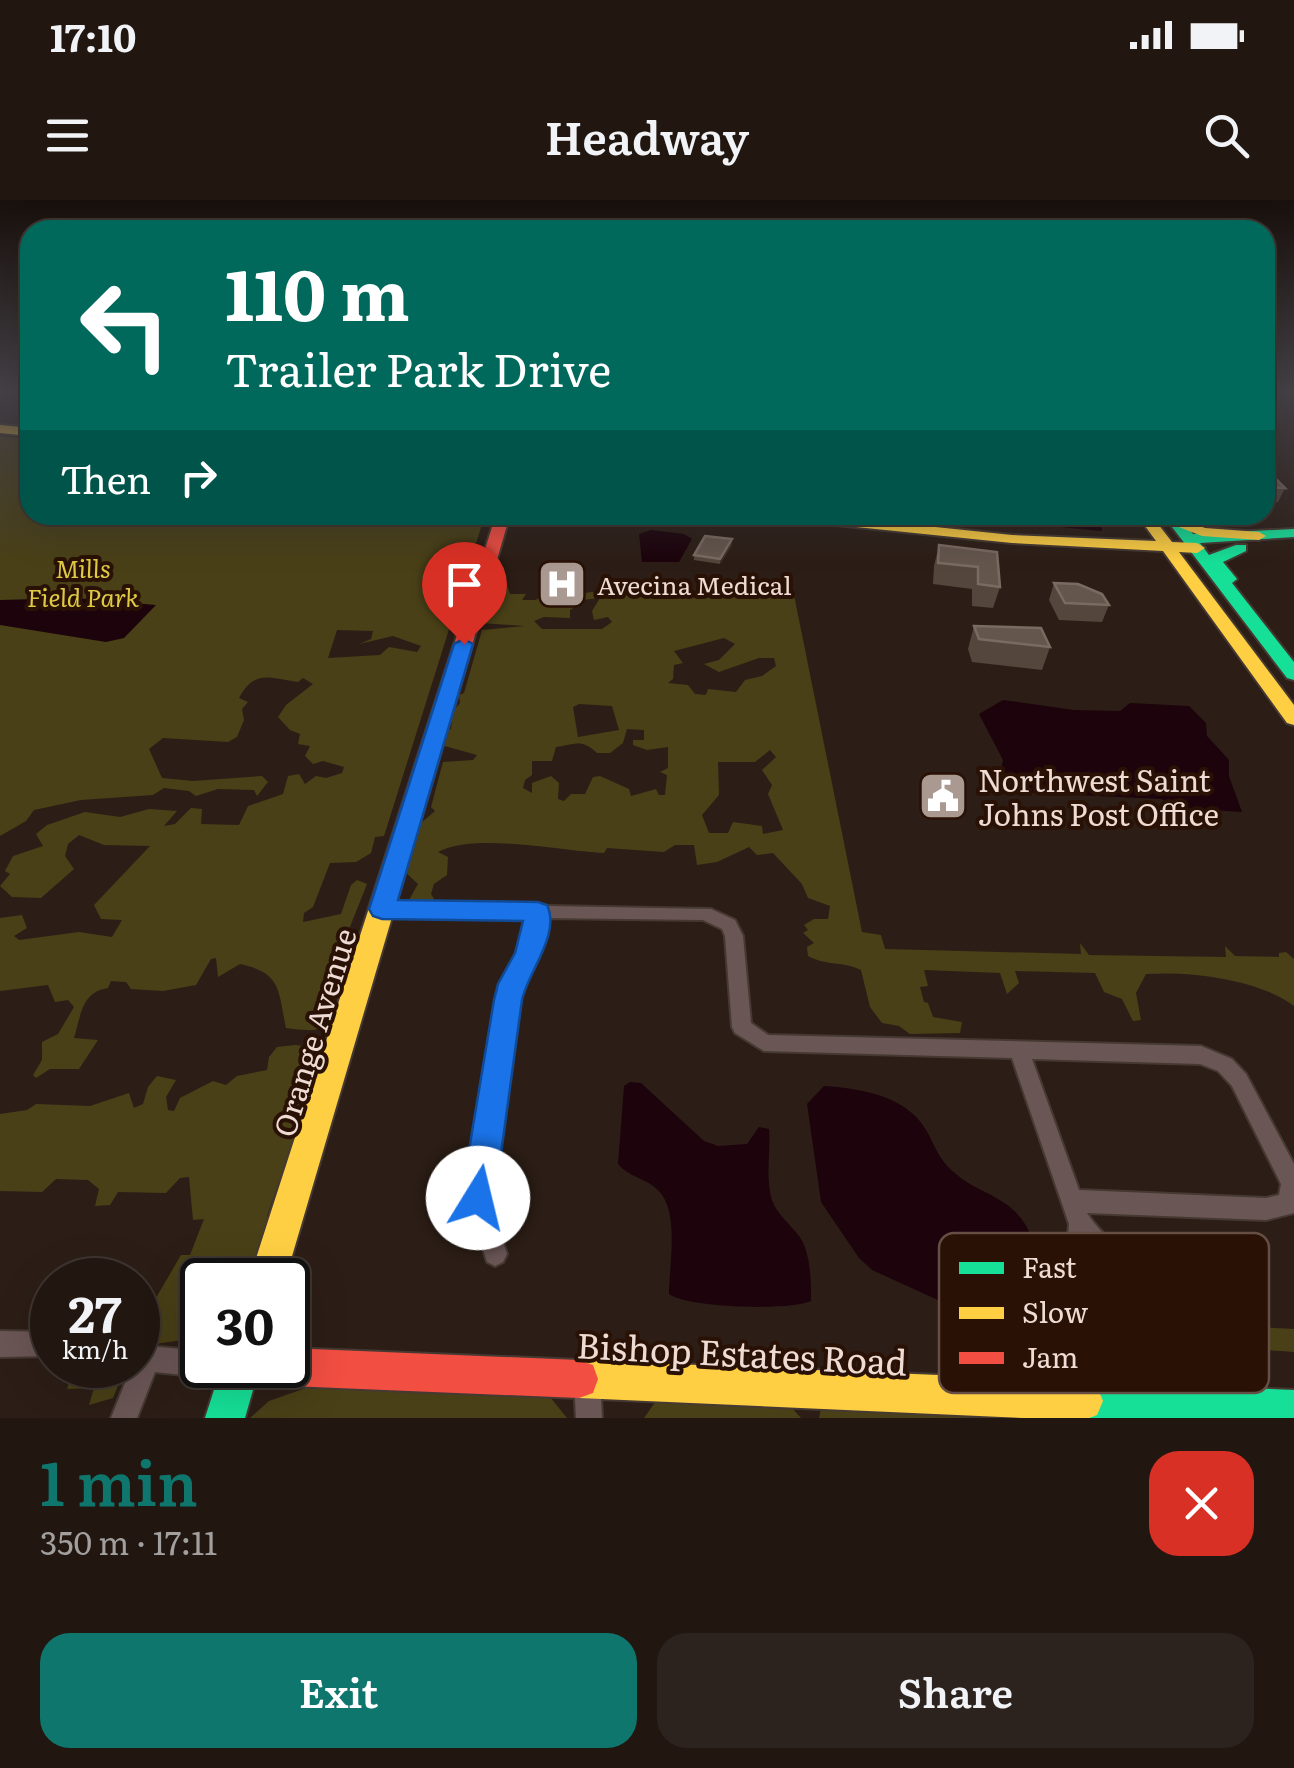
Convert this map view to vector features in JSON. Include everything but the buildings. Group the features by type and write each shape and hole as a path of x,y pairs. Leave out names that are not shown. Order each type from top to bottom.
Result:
{"main road":[{"name":"Orange Avenue","path":"275,1258 500,525"},
{"path":"911,525 1045,541 1148,558 1181,568"},
{"path":"933,525 1106,536 1168,530 1193,544 1289,667"},
{"path":"1106,536 1128,530 1130,525"},
{"path":"1045,541 1168,530 1250,542"},
{"path":"1168,530 1181,568 1294,719"},
{"path":"1289,667 1290,656 1215,562 1222,552 1294,533"},
{"path":"1193,544 1294,544"},
{"name":"Bishop Estates Road","path":"310,1368 1294,1410"},
{"path":"225,1418 234,1388"}],"street":[{"path":"382,909 719,917 729,924 734,936 742,1026 764,1043 1201,1055 1224,1065 1239,1080 1292,1183 1288,1204 1266,1209 1076,1212"},
{"path":"495,1254 478,1198 508,1000 528,955 538,912"},
{"path":"1019,1050 1076,1212 1092,1233"},
{"path":"1076,1212 1076,1233"},
{"path":"0,1344 30,1344"},
{"path":"588,1380 589,1418"},
{"path":"124,1418 133,1388"},
{"path":"1135,1393 1143,1406"},
{"path":"1143,1406 1144,1393"}],"green space":[{"name":"Mills Field Park","path":"0,448 20,448 20,525 482,525 384,836 375,837 371,853 356,862 330,863 313,907 304,913 303,922 341,914 351,885 357,880 367,884 340,952 354,961 334,999 340,1011 329,1024 310,1030 286,1028 279,993 271,978 240,964 218,977 216,958 211,959 196,985 163,991 131,989 126,982 111,981 108,988 92,994 81,1014 74,1038 98,1040 79,1069 50,1069 36,1078 33,1075 42,1060 42,1042 58,1034 74,1007 68,1000 55,1002 48,985 0,991 0,918 22,915 27,928 14,936 19,940 79,932 112,937 122,920 101,919 94,905 150,846 104,845 79,835 68,844 65,856 74,869 41,898 12,897 0,886 10,874 5,871 13,856 43,846 36,834 47,825 85,812 120,817 149,809 177,811 164,826 175,824 191,808 202,809 201,824 239,825 248,806 283,794 288,776 299,774 305,784 316,776 326,778 342,773 344,767 323,761 313,764 305,756 310,746 298,744 300,734 278,717 286,705 313,684 303,678 298,682 257,679 239,698 248,702 242,709 244,720 237,737 228,742 163,738 149,749 162,778 193,781 262,776 268,782 257,796 254,790 218,789 196,796 189,791 164,788 153,795 81,800 34,810 26,821 0,836","holes":["337,630 373,631 371,639 359,644 393,636 421,646 417,652 389,647 380,655 328,658"]},
{"path":"507,585 510,594 526,594 522,600 536,600 543,594 579,604 570,610 570,618 544,617 534,621 542,629 602,629 612,622 608,617 594,620 592,611 600,598 577,597 586,593 644,596 665,591 695,598 794,595 862,932 881,935 885,949 1081,954 1080,943 1089,955 1226,957 1225,946 1235,956 1279,957 1279,953 1286,952 1294,959 1294,1006 1243,983 1183,974 1146,974 1136,993 1141,1020 1133,1021 1122,999 1104,992 1095,973 1015,971 1019,983 1007,994 1000,973 924,970 928,986 920,987 924,1002 933,1017 962,1022 960,1033 910,1034 899,1026 882,1023 870,1007 861,970 808,956 807,947 814,943 803,933 808,930 804,925 814,919 828,919 830,906 808,898 802,884 773,853 757,855 749,847 717,862 697,865 694,845 675,845 664,852 607,848 604,853 473,843 438,852 448,857 447,875 434,884 434,899 427,903 409,900 418,884 403,870 421,823 435,811 431,807 443,762 473,760 477,755 441,745 445,731 451,729 459,695 464,693 482,630 525,626 480,623 491,587","holes":["724,638 735,644 719,660 704,664 719,672 759,658 774,658 776,666 762,676 745,680 736,692 708,689 706,695 695,694 688,685 668,683 673,679 674,665 683,663 674,651","612,706 619,730 578,737 573,707","627,729 644,730 644,740 633,740 633,745 647,750 668,747 668,768 660,772 667,775 665,795 659,795 656,789 631,796 629,789 600,776 593,777 585,794 571,794 564,801 558,799 559,783 551,776 532,783 532,793 523,788 532,775 532,761 552,761 556,747 582,744 597,753 610,753 623,743","770,750 776,757 762,770 772,785 768,794 783,830 763,834 762,826 733,822 728,833 709,833 702,815 719,795 718,762 755,762"]},
{"path":"277,1047 312,1047 322,1058 267,1216 267,1232 259,1258 180,1258 180,1340 160,1343 160,1291 181,1255 190,1255 204,1219 193,1220 189,1177 180,1178 166,1193 118,1192 110,1205 95,1206 99,1189 88,1180 56,1179 42,1192 0,1191 0,1114 27,1110 36,1104 90,1106 129,1093 134,1108 143,1104 148,1087 157,1076 176,1080 166,1097 168,1110 174,1111 180,1098 213,1081 226,1085 237,1076 267,1070 269,1057"},
{"path":"1269,1328 1294,1329 1294,1352 1269,1349"},
{"path":"94,1388 117,1388 113,1398 89,1405"},
{"path":"306,1388 550,1397 567,1418 250,1418 269,1401"},
{"path":"658,1398 792,1408 801,1418 644,1418"},
{"path":"822,1405 1057,1418 819,1418"}],"shaded area":[{"path":"651,530 684,534 692,539 679,562 642,562 639,534"},
{"path":"75,598 156,605 124,638 106,642 0,625 0,600"},
{"path":"1003,700 1074,710 1120,711 1130,703 1189,706 1206,723 1207,736 1229,760 1229,776 1242,812 1180,808 1161,799 1034,793 1001,771 1003,760 979,714"},
{"path":"641,1083 704,1141 718,1146 747,1144 759,1127 769,1129 772,1200 804,1246 810,1269 811,1301 739,1306 696,1302 669,1294 671,1225 665,1200 653,1186 618,1164 624,1086"},
{"path":"824,1086 855,1089 899,1104 922,1123 951,1170 1014,1210 1030,1233 939,1233 939,1301 872,1270 859,1258 821,1202 807,1104"}],"waterway":[{"path":"1060,525 1100,529"}],"traffic: fast":[{"path":"1178,525 1294,674"},
{"path":"1190,539 1294,533"},
{"path":"1229,579 1215,562 1216,557 1241,548"},
{"path":"225,1418 234,1388"},
{"path":"1083,1401 1294,1410"}],"traffic: slow":[{"path":"876,525 1012,539 1197,548"},
{"path":"1151,525 1294,719"},
{"path":"1185,525 1202,532 1259,536"},
{"path":"274,1258 447,697"},
{"path":"579,1379 1083,1401"}],"traffic: jam":[{"path":"447,697 500,525"},
{"path":"310,1368 579,1379"}],"place":[{"name":"Avecina Medical","path":"562,584"},
{"name":"Northwest Saint Johns Post Office","path":"943,796"}],"route":[{"path":"464,644 382,909 538,912 528,955 508,1000 478,1198"}]}
